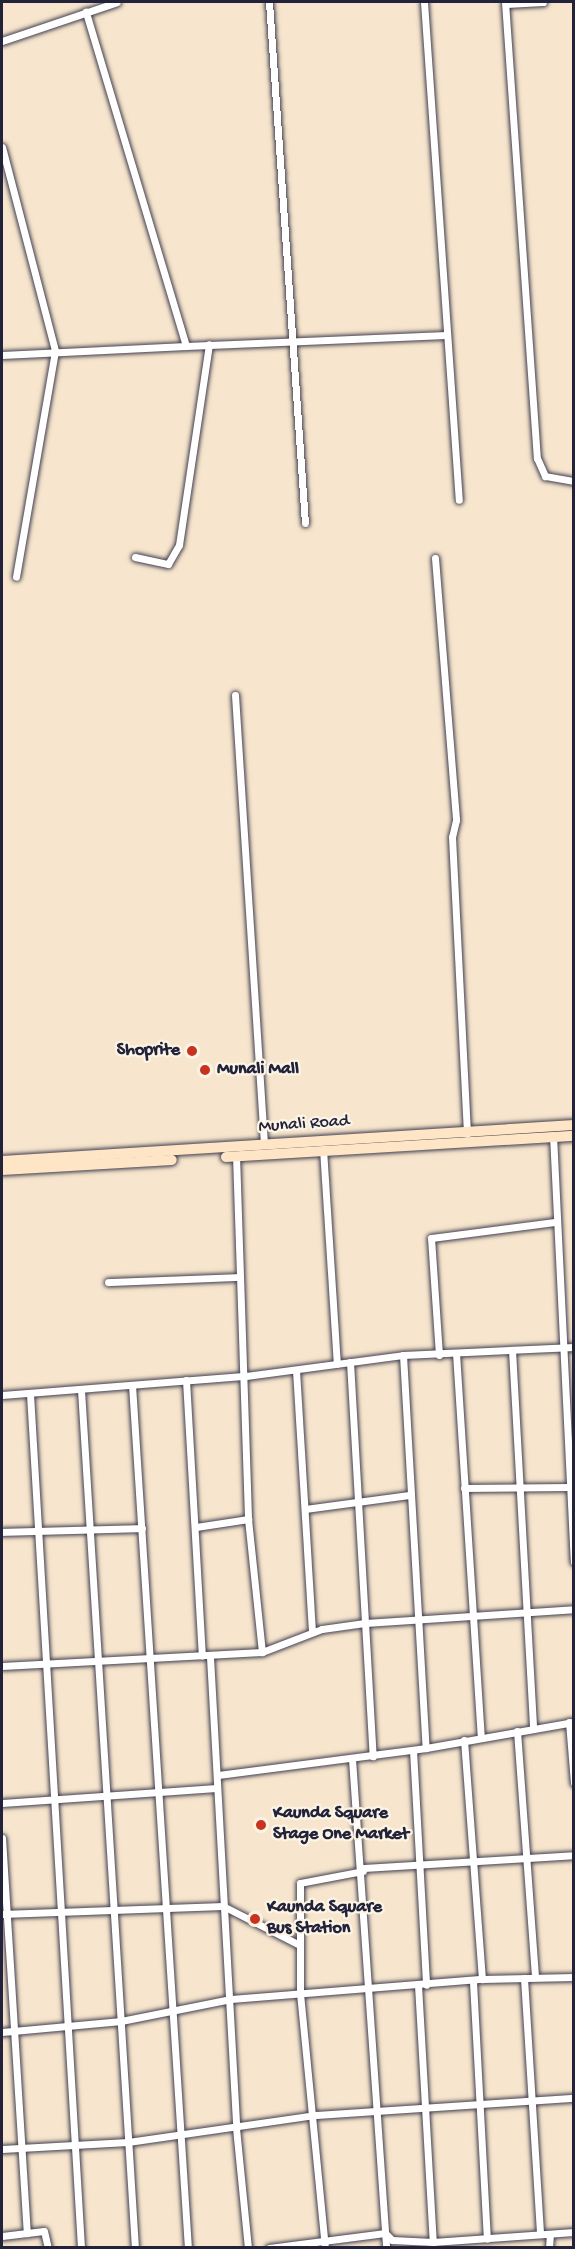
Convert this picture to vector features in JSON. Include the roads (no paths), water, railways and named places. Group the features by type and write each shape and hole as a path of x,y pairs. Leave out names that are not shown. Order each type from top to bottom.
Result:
{"main road":[{"name":"Munali Road","path":"2,1161 236,1153 264,1143 322,1146 466,1143 553,1132 573,1125"},
{"name":"Munali Road","path":"2,1170 322,1146 467,1130 553,1132 573,1136"}],"street":[{"path":"2,41 86,12 99,4 117,2"},
{"path":"268,2 289,341 305,524"},
{"path":"424,2 459,500"},
{"path":"543,2 506,3 537,458 544,476 573,481"},
{"path":"86,12 186,346"},
{"path":"2,147 55,351 16,577"},
{"path":"2,355 446,335"},
{"path":"135,557 168,564 179,545 209,344"},
{"path":"435,558 456,820 452,837 466,1143"},
{"path":"235,695 264,1143"},
{"path":"553,1132 555,1222 570,1347 573,1561"},
{"path":"322,1146 338,1364"},
{"path":"236,1153 238,1277 246,1376 248,1519 262,1652"},
{"path":"439,1354 431,1238 555,1222"},
{"path":"108,1282 238,1277"},
{"path":"2,1395 246,1376 403,1355 570,1347"},
{"path":"512,1350 523,1612 533,1728"},
{"path":"456,1353 481,1737"},
{"path":"403,1355 409,1494 420,1618 426,1748"},
{"path":"350,1362 356,1501 373,1756"},
{"path":"296,1370 312,1632"},
{"path":"186,1380 202,1656"},
{"path":"132,1385 158,1790 169,1905 188,2247"},
{"path":"81,1390 91,1532 104,1796 115,1908 135,2247"},
{"path":"30,1394 51,1802 70,2025 81,2247"},
{"path":"464,1488 571,1485"},
{"path":"305,1509 409,1494"},
{"path":"196,1527 248,1519"},
{"path":"2,1532 37,1530 91,1532 142,1528"},
{"path":"2,1666 151,1656 210,1657 262,1652 299,1642 312,1632 365,1623 472,1613 573,1609"},
{"path":"210,1657 218,1775 216,1788 223,1906 231,1999 236,2128 248,2247"},
{"path":"218,1775 413,1750 571,1722 573,1782"},
{"path":"517,1731 535,1977"},
{"path":"464,1740 482,1978"},
{"path":"413,1750 426,1984"},
{"path":"352,1759 363,1870 373,2113 386,2247"},
{"path":"2,1803 51,1802 158,1790 216,1788"},
{"path":"2,1838 4,1914 17,2029 20,2147 27,2233"},
{"path":"325,2247 316,2115 300,1994 298,1944 300,1883 363,1870 473,1858 573,1855"},
{"path":"4,1914 169,1905 223,1906 298,1944"},
{"path":"2,2032 121,2020 231,1999 473,1982 482,1978 573,1977"},
{"path":"524,1978 540,2234"},
{"path":"473,1982 479,2104 491,2239 495,2247"},
{"path":"418,1985 426,2107 439,2244"},
{"path":"2,2149 75,2143 128,2142 181,2131 236,2128 316,2115 573,2098"},
{"path":"2,2236 45,2232 48,2247"},
{"path":"269,2247 324,2238 385,2233 392,2240 439,2244 573,2232"},
{"path":"549,2247 550,2234"}],"place":[{"name":"Shoprite","path":"192,1051"},
{"name":"Munali Mall","path":"205,1070"},
{"name":"Kaunda Square Stage One Market","path":"261,1825"},
{"name":"Kaunda Square Bus Station","path":"255,1919"}]}
